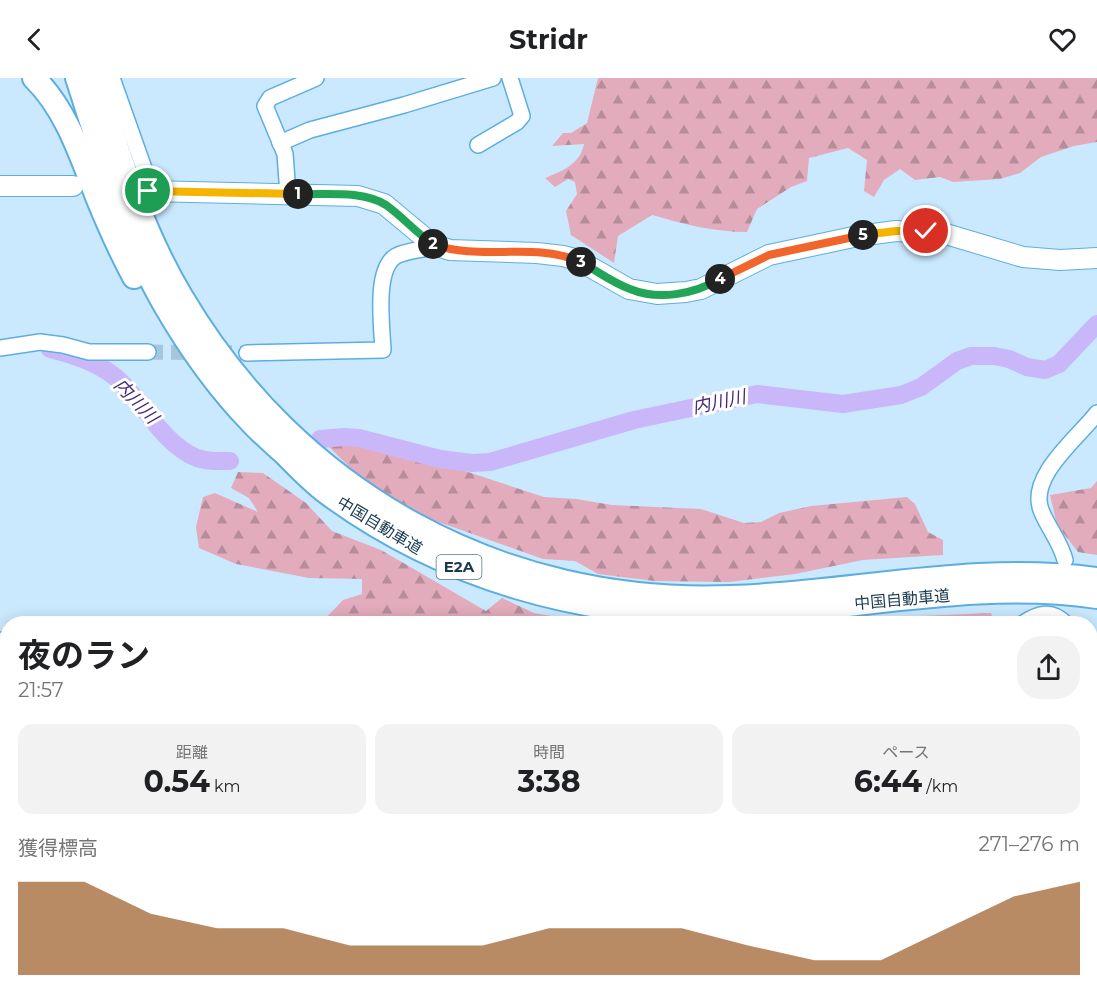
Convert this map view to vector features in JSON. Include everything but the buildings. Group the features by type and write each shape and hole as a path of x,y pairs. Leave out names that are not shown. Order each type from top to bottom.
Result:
{"highway":[{"path":"34,78 45,89 58,109 78,149 125,260 164,326 192,367 239,421 311,480"},
{"name":"中国自動車道","path":"77,78 112,187 143,263 186,339 222,389 250,421 311,480 360,515 423,551 456,566 543,596 603,608 652,614 761,614 990,592 1097,597"},
{"name":"中国自動車道","path":"95,78 129,183 160,257 180,295 228,367 268,413 315,457 359,492 438,537 491,560 531,573 639,594 729,597 969,574 1029,574 1097,579"}],"main road":[{"path":"0,186 73,186"},
{"path":"153,191 350,196 372,199 384,204 432,244 465,252 530,252 563,256 578,260 629,289 657,294 701,289 769,255 858,236 896,231 946,234 1023,257 1060,260 1097,258"}],"street":[{"path":"112,78 153,191"},
{"path":"280,143 310,130 493,78"},
{"path":"478,145 517,122 522,116 510,78"},
{"path":"288,194 285,154 265,106 270,98 313,79"},
{"path":"247,353 383,350 382,284 384,272 397,256 428,248 432,244"},
{"path":"0,348 40,342 88,352 148,352"},
{"path":"1065,560 1061,546 1041,511 1038,501 1041,485 1049,469 1097,413"},
{"path":"1037,616 1047,613 1055,616"}],"green space":[{"path":"598,78 1097,78 1097,142 1074,146 1041,157 1020,173 1000,179 953,182 940,177 915,180 900,169 884,180 874,197 864,191 867,160 848,148 809,158 807,181 791,187 757,209 747,232 710,229 652,215 618,236 614,263 571,235 566,211 577,194 575,182 568,179 555,187 545,178 570,166 579,157 584,144 552,146 563,133 571,133 587,123"},
{"path":"341,441 462,470 544,497 612,505 701,509 744,523 761,522 779,513 811,506 907,497 915,504 928,532 943,540 943,555 863,560 795,574 729,582 654,581 598,574 575,561 543,559 430,519 362,479 328,446"},
{"path":"238,472 263,473 306,503 332,531 381,550 486,611 502,598 534,613 551,616 328,616 343,600 362,594 362,579 309,578 236,564 199,548 196,527 203,497 215,493 258,512 249,498 231,488"},
{"path":"1097,481 1097,555 1078,552 1057,525 1050,495 1091,488"},
{"path":"991,613 992,616 921,616"}],"waterway":[{"name":"内川川","path":"320,439 359,438 440,459 472,463 490,462 634,420 757,394 843,404 901,395 921,387 957,361 971,356 994,356 1009,359 1027,367 1045,370 1059,364 1097,324"},
{"name":"内川川","path":"50,349 88,361 114,376 165,435 185,452 205,460 230,461"}],"tunnel":[{"path":"148,352 247,353"}],"route":[{"path":"148,191 358,196 384,204 432,244 450,250 522,252 563,256 578,260 629,289 657,294 701,289 769,255 881,232 926,231"}]}
